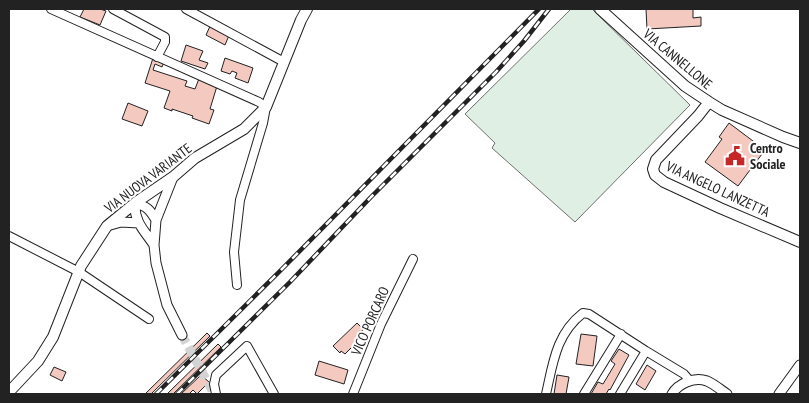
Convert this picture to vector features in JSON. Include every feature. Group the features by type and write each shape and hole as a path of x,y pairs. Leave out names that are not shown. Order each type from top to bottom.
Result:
{"main road":[{"path":"266,107 307,9"},
{"name":"VIA CANNELLONE","path":"600,9 685,86 730,114 800,143"},
{"name":"VIA ANGELO LANZETTA","path":"709,102 656,160 653,169 655,175 664,182 720,208 800,242"},
{"name":"VIA NUOVA VARIANTE","path":"10,391 38,361 53,337 81,266 107,226 194,158 244,129 266,107"}],"street":[{"path":"51,9 259,102 266,107 240,200 234,252 237,285"},
{"path":"113,9 165,37 165,42 157,57"},
{"path":"186,9 284,62"},
{"path":"172,177 156,220 154,245 156,262 167,306 182,335"},
{"path":"154,245 139,223 135,212 135,203 149,209 156,220"},
{"path":"107,226 121,222 139,223"},
{"path":"9,236 79,272 149,318"},
{"name":"VICO PORCARO","path":"352,394 381,324 413,258"},
{"path":"546,394 554,354 563,336 583,312 684,374 690,381"},
{"path":"584,394 621,334"},
{"path":"216,394 214,384 216,376 247,346 274,394"},
{"path":"620,394 646,351"},
{"path":"779,394 800,365"},
{"path":"672,394 682,384 697,380 706,381 727,394"}],"green space":[{"path":"571,9 592,9 690,105 575,222 492,148 495,143 465,114"}],"building":[{"path":"84,9 106,11 100,25 80,17"},
{"path":"646,9 693,9 693,18 701,17 701,26 647,29"},
{"path":"211,24 230,33 225,45 206,35"},
{"path":"186,45 203,51 199,60 208,63 205,69 181,61"},
{"path":"153,58 164,62 162,67 155,64 153,70 187,81 185,86 195,89 200,76 217,86 210,109 214,110 209,124 192,118 193,116 164,108 170,91 145,83"},
{"path":"225,58 253,68 248,83 235,78 237,73 232,71 230,74 221,71"},
{"path":"128,103 148,111 142,126 122,119"},
{"name":"Centro Sociale","path":"729,123 765,150 738,186 705,162 722,139 719,137"},
{"path":"357,323 365,334 345,354 341,351 340,353 333,346"},
{"path":"207,333 210,336 151,394 145,394"},
{"path":"581,334 597,336 593,366 576,364"},
{"path":"218,344 221,347 173,394 167,394"},
{"path":"619,349 629,355 610,390 606,394 591,394 598,382 603,384 615,364 611,361"},
{"path":"319,361 348,370 344,384 315,375"},
{"path":"647,365 656,371 645,390 636,384"},
{"path":"54,367 66,372 62,381 50,375"},
{"path":"201,375 209,382 197,394 193,390 189,394 181,394"},
{"path":"557,375 569,377 566,394 554,394"}],"tunnel":[{"path":"182,335 214,394"}],"railway":[{"path":"156,394 539,9"},
{"path":"177,394 496,72 549,9"}],"place":[{"name":"Centro Sociale","path":"735,156"}]}
